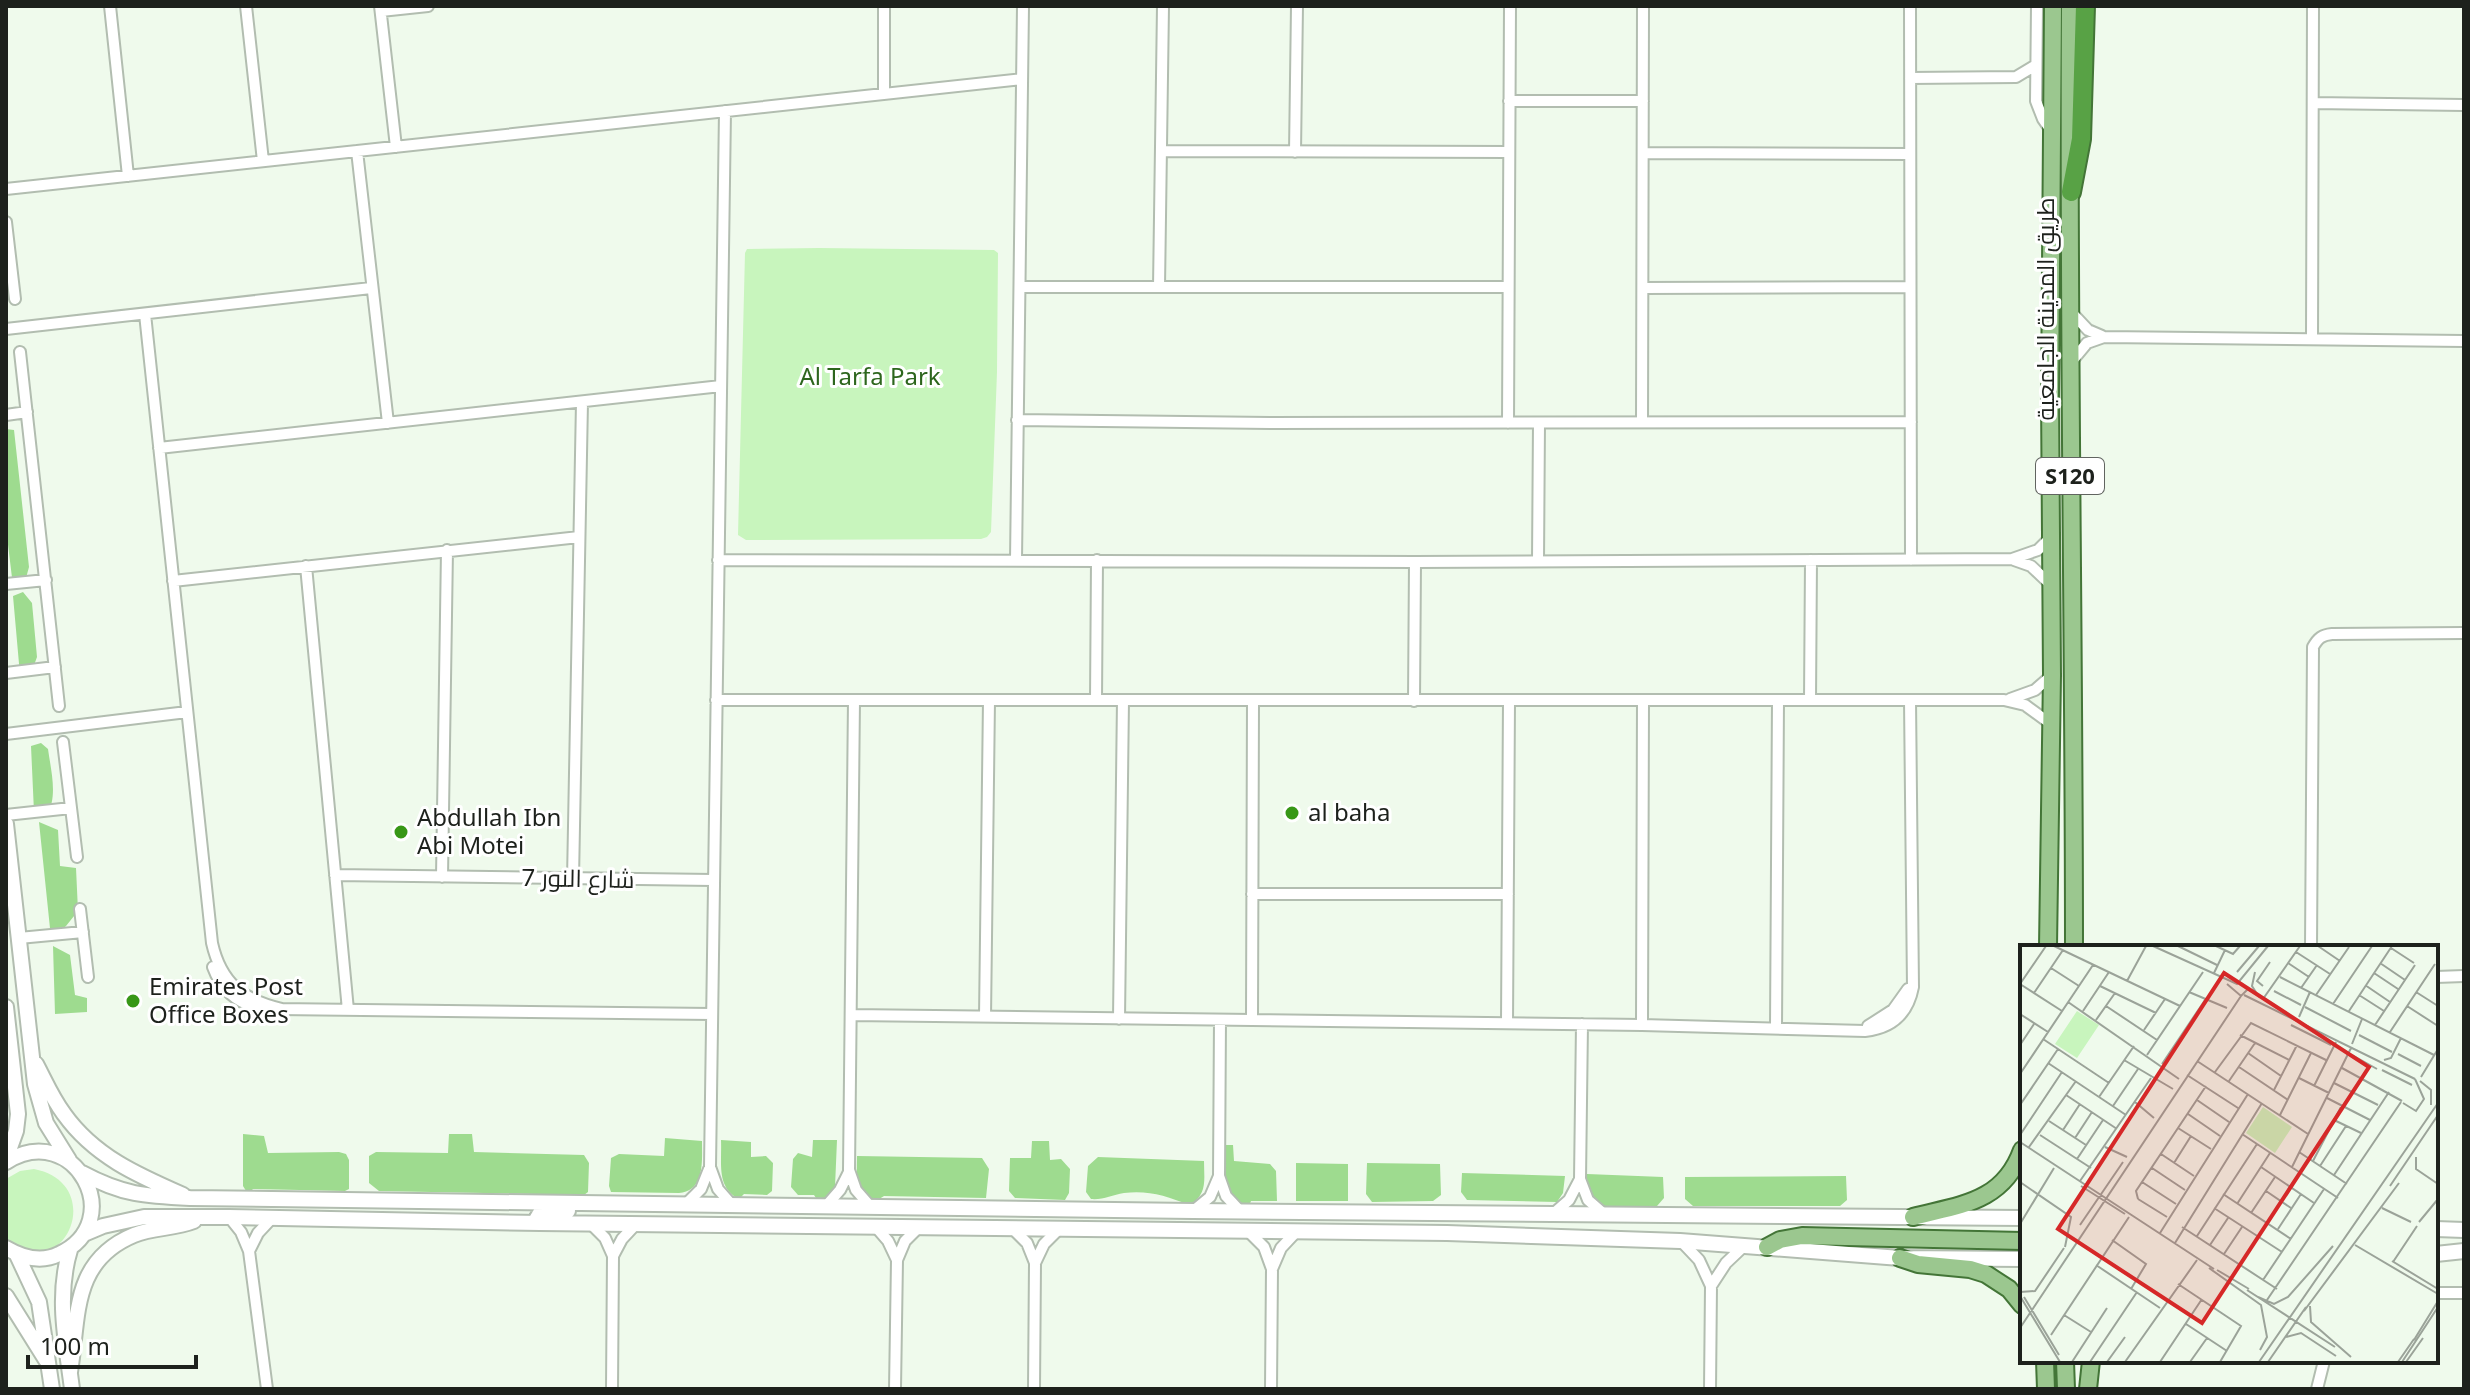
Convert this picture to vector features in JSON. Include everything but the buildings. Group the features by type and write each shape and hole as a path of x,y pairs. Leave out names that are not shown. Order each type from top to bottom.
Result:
{"highway":[{"path":"2071,192 2081,139 2085,6"}],"main road":[{"name":"طريق المدينة الجامعية","path":"2048,945 2052,726 2053,6"},
{"name":"طريق المدينة الجامعية","path":"2070,6 2074,945"},
{"path":"6,824 39,1104 46,1123 69,1160 82,1173 130,1194 190,1198 1193,1211 2020,1218"},
{"path":"6,1007 18,1114 6,1160"},
{"path":"6,1065 10,1046"},
{"path":"32,1056 64,1115 97,1150 137,1176 190,1198"},
{"path":"6,1160 43,1151 69,1160"},
{"path":"1913,1217 1981,1199 2005,1180 2020,1154"},
{"path":"12,1251 35,1259 53,1257 70,1250 84,1234 91,1219 92,1203 82,1173"},
{"path":"540,1223 537,1218 540,1213 575,1211 595,1203"},
{"path":"1312,1231 1329,1224 1381,1223 1390,1213"},
{"path":"84,1234 121,1220 144,1217 229,1217 1312,1231 1680,1241 1900,1258 2020,1259"},
{"path":"70,1372 78,1301 84,1283 99,1259 120,1242 137,1234 182,1225 202,1217"},
{"path":"2438,1229 2462,1230"},
{"path":"1767,1247 1780,1240 1802,1236 2020,1241"},
{"path":"70,1250 62,1283 62,1301 72,1389"},
{"path":"12,1251 39,1302 52,1389"},
{"path":"2441,1253 2464,1253"},
{"path":"1900,1258 1918,1264 1970,1269 1986,1274 2009,1289 2020,1303"},
{"path":"6,1296 49,1366"},
{"path":"2039,1363 2046,1385"},
{"path":"2045,1363 2046,1385"},
{"path":"2065,1363 2066,1389"},
{"path":"2078,1389 2079,1363"},
{"path":"2088,1389 2091,1363"}],"street":[{"path":"110,6 128,176"},
{"path":"246,6 263,161"},
{"path":"396,147 380,8 428,6"},
{"path":"884,6 884,94"},
{"path":"1016,560 1023,6"},
{"path":"1159,287 1163,6"},
{"path":"1295,152 1297,6"},
{"path":"1508,423 1510,6"},
{"path":"1642,422 1643,6"},
{"path":"1910,6 1911,560"},
{"path":"2037,6 2036,91 2039,110 2052,133"},
{"path":"2312,339 2313,6"},
{"path":"1910,78 2016,77 2036,65"},
{"path":"2016,77 2036,91"},
{"path":"6,189 1022,79"},
{"path":"1509,101 1643,101"},
{"path":"2313,103 2464,105"},
{"path":"725,111 710,1167 718,1189 732,1205"},
{"path":"357,151 388,423"},
{"path":"1162,151 1509,152"},
{"path":"1643,153 1910,154"},
{"path":"6,222 8,262 15,299"},
{"path":"1020,287 1508,287"},
{"path":"1643,288 1910,287"},
{"path":"6,329 371,288"},
{"path":"2070,310 2080,324 2104,337"},
{"path":"145,314 212,943 211,957 213,969 225,989 243,1003 254,1007 282,1009 712,1014"},
{"path":"2070,364 2087,343 2104,337 2464,341"},
{"path":"20,352 59,706"},
{"path":"159,448 721,386"},
{"path":"573,879 582,402"},
{"path":"6,415 27,412"},
{"path":"1017,420 1270,423 1911,422"},
{"path":"1538,561 1539,423"},
{"path":"173,581 579,537"},
{"path":"718,560 1415,562 2012,559 2038,550 2051,537"},
{"path":"442,877 447,550"},
{"path":"2012,559 2031,566 2052,588"},
{"path":"1096,700 1097,560"},
{"path":"1810,700 1811,560"},
{"path":"1414,701 1415,562"},
{"path":"306,566 348,1010"},
{"path":"6,584 46,580"},
{"path":"2311,945 2313,647 2323,635 2332,634 2464,633"},
{"path":"6,673 55,667"},
{"path":"2004,700 2035,690 2052,675"},
{"path":"716,700 2004,700 2025,705 2052,726"},
{"path":"854,700 849,1170 856,1190 870,1206"},
{"path":"985,1017 989,700"},
{"path":"1119,1019 1123,700"},
{"path":"1642,1025 1643,700"},
{"path":"1776,1027 1778,700"},
{"path":"851,1015 1776,1027 1865,1031 1881,1028 1903,1014 1911,996 1910,700"},
{"path":"1252,1020 1253,701"},
{"path":"1507,1023 1509,701"},
{"path":"6,734 187,712"},
{"path":"63,742 77,857"},
{"path":"6,815 71,808"},
{"name":"شارع النور 7","path":"335,875 713,880"},
{"path":"1252,894 1508,894"},
{"path":"80,909 88,977"},
{"path":"19,938 83,932"},
{"path":"2438,977 2464,976"},
{"path":"1220,1020 1219,1176 1226,1196 1240,1211"},
{"path":"1582,1024 1580,1179 1588,1200 1604,1214"},
{"path":"686,1204 701,1189 710,1167"},
{"path":"826,1206 840,1190 849,1170"},
{"path":"1193,1211 1210,1197 1219,1176"},
{"path":"1553,1214 1569,1200 1580,1179"},
{"path":"229,1217 241,1232 249,1251 267,1389"},
{"path":"249,1251 258,1233 272,1218"},
{"path":"591,1224 605,1238 613,1256 612,1389"},
{"path":"613,1256 622,1239 636,1224"},
{"path":"875,1226 888,1241 897,1260"},
{"path":"895,1389 897,1260 905,1241 919,1227"},
{"path":"1012,1228 1027,1243 1035,1263 1034,1389"},
{"path":"1035,1263 1044,1244 1059,1228"},
{"path":"1248,1231 1264,1247 1272,1269 1271,1389"},
{"path":"1272,1269 1281,1248 1296,1232"},
{"path":"1680,1241 1699,1260 1711,1286 1710,1389"},
{"path":"1711,1286 1726,1263 1746,1244"},
{"path":"2438,1293 2464,1293"},
{"path":"2317,1389 2324,1363"}],"green space":[{"name":"Al Tarfa Park","path":"747,249 994,250 998,253 991,532 987,537 746,540 738,535 745,253"},
{"path":"6,429 14,430 29,567 26,578 13,586 6,528"},
{"path":"23,592 32,603 37,657 33,668 20,675 13,596"},
{"path":"41,743 48,749 53,783 47,815 34,812 31,746"},
{"path":"39,822 58,830 60,866 76,868 78,911 51,938"},
{"path":"53,946 70,955 75,995 87,998 87,1012 55,1014"},
{"path":"243,1134 264,1136 268,1153 346,1154 349,1160 349,1189 253,1189 248,1194 243,1186"},
{"path":"449,1134 472,1134 474,1152 584,1155 589,1163 588,1192 584,1195 379,1191 369,1183 369,1156 376,1152 448,1153"},
{"path":"665,1138 702,1141 700,1174 694,1187 679,1193 611,1192 611,1158 619,1154 664,1156"},
{"path":"721,1140 751,1142 751,1157 766,1156 773,1163 772,1191 767,1195 744,1194 739,1199 732,1194 723,1181"},
{"path":"813,1140 837,1140 835,1187 830,1195 818,1201 814,1195 798,1195 791,1187 793,1159 798,1153 812,1157"},
{"path":"1032,1141 1049,1141 1050,1160 1061,1159 1070,1169 1069,1193 1065,1200 1015,1198 1009,1191 1010,1158 1031,1158"},
{"path":"1225,1145 1233,1145 1234,1161 1270,1164 1276,1171 1277,1201 1251,1201 1249,1206 1241,1206 1227,1186"},
{"path":"857,1156 982,1158 989,1169 986,1198 884,1196 876,1201 860,1188"},
{"path":"1098,1157 1204,1161 1202,1192 1189,1205 1165,1196 1141,1192 1091,1199 1086,1192 1088,1166"},
{"path":"1296,1163 1348,1164 1348,1201 1296,1201"},
{"path":"1367,1163 1440,1164 1441,1195 1433,1201 1372,1202 1366,1194"},
{"path":"34,1169 54,1176 66,1188 72,1203 73,1218 68,1233 58,1245 45,1252 29,1253 6,1244 6,1179 20,1171"},
{"path":"1462,1173 1565,1176 1563,1193 1557,1202 1467,1200 1461,1192"},
{"path":"1587,1174 1663,1177 1664,1198 1657,1206 1613,1206 1605,1210 1593,1206 1584,1186"},
{"path":"1846,1176 1847,1200 1840,1206 1693,1206 1685,1199 1685,1177"}],"place":[{"name":"al baha","path":"1292,813"},
{"name":"Abdullah Ibn Abi Motei","path":"401,832"},
{"name":"Emirates Post Office Boxes","path":"133,1001"}]}
